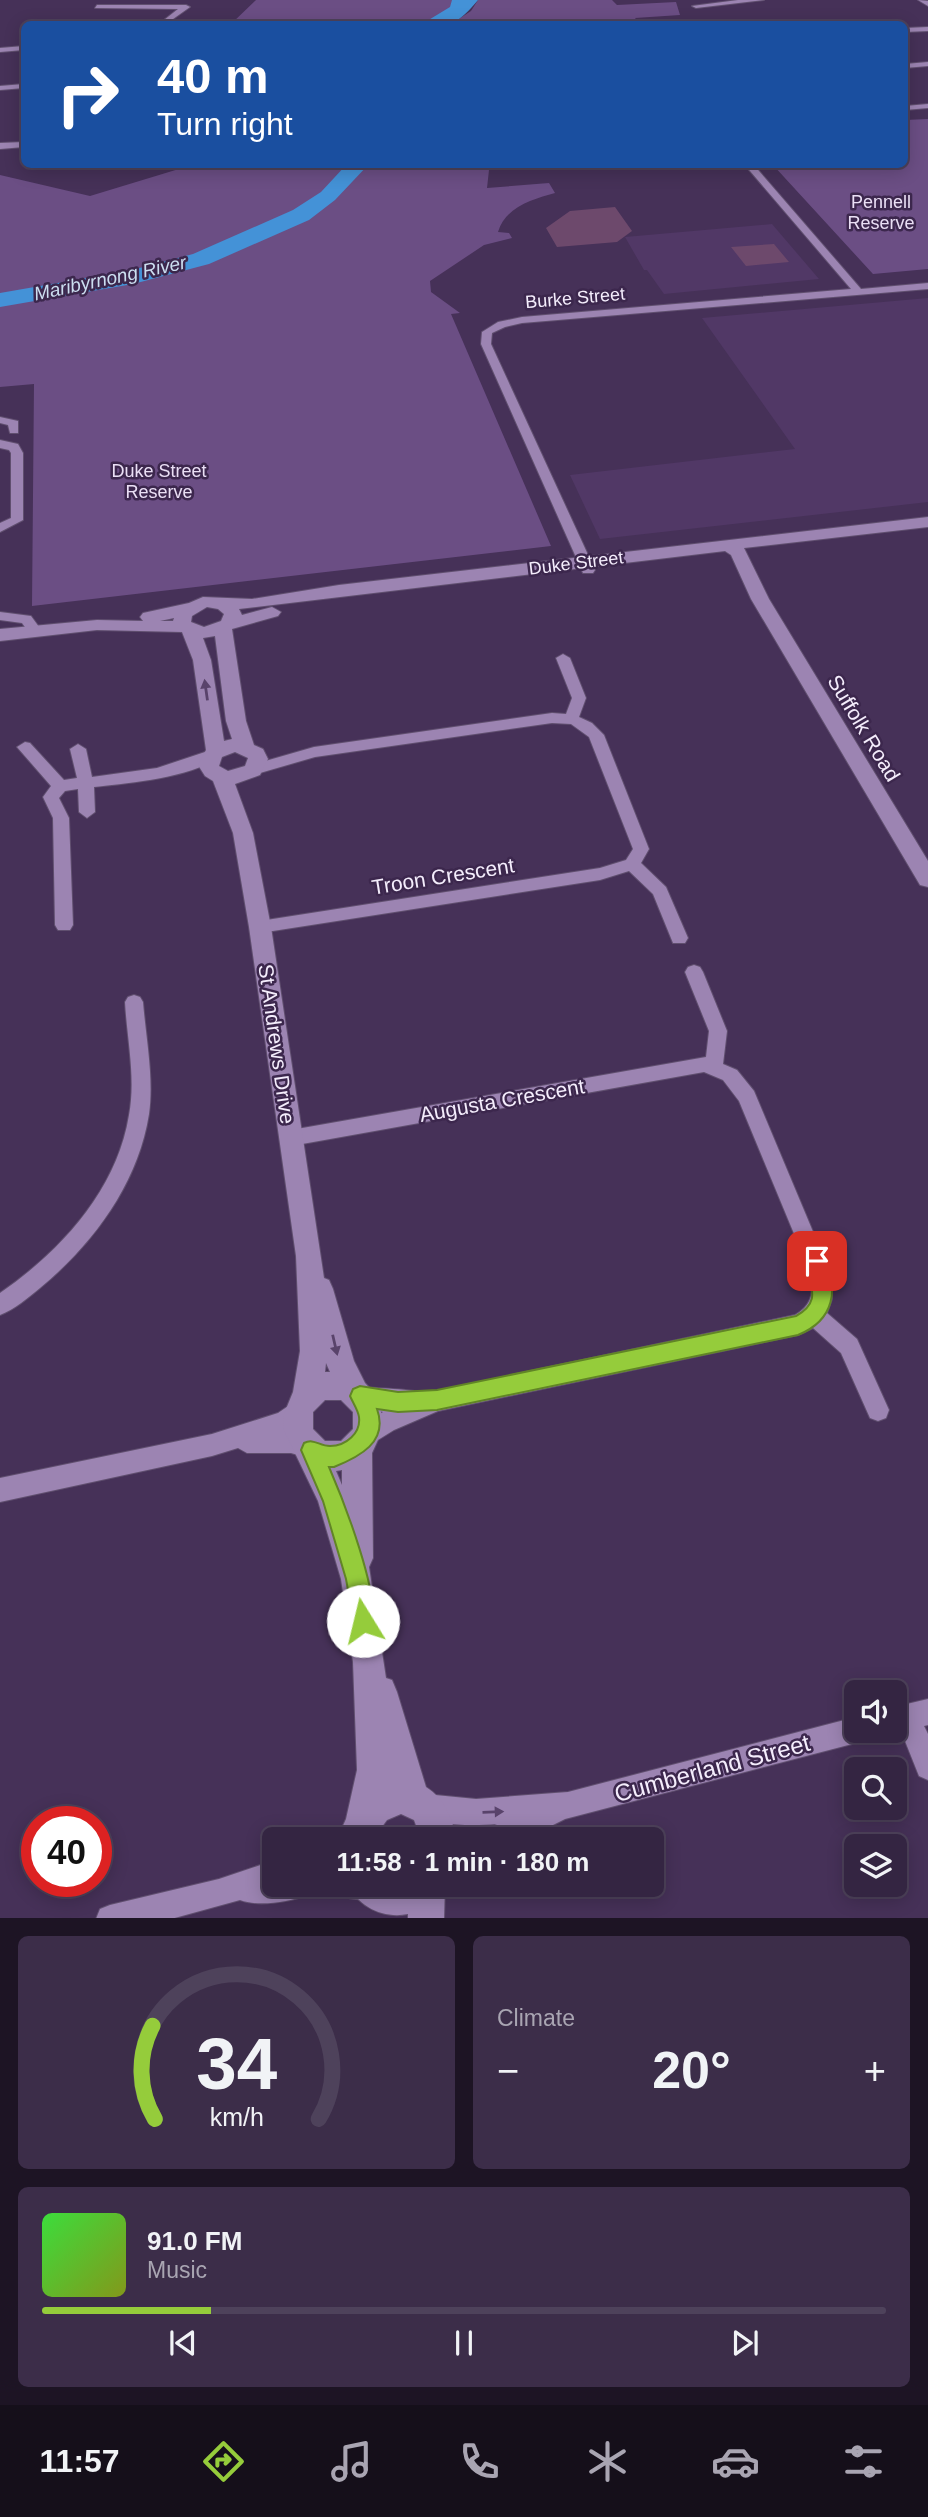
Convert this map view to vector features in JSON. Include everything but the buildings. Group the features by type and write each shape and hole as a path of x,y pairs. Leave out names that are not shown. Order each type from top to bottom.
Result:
{"street":[{"path":"166,21 194,0"},
{"path":"696,6 761,0"},
{"path":"97,7 185,7"},
{"path":"908,30 928,29"},
{"path":"0,50 21,48"},
{"path":"908,66 928,64"},
{"path":"0,88 21,86"},
{"path":"0,95 21,94"},
{"path":"908,108 928,106"},
{"path":"0,146 21,145"},
{"path":"751,168 859,292"},
{"name":"Burke Street","path":"586,566 486,344 487,332 502,324 522,320 744,299 928,286"},
{"path":"0,419 14,423 14,431"},
{"path":"0,444 14,447 17,453 17,520 0,528"},
{"name":"Duke Street","path":"731,550 928,522"},
{"name":"Duke Street","path":"223,604 251,604 308,594 928,531"},
{"name":"Suffolk Road","path":"731,550 734,569 760,599 928,879"},
{"name":"Duke Street","path":"225,626 317,603 586,566"},
{"path":"0,635 97,625 207,632 225,626 233,614 223,604 203,602 159,617 108,618 35,631"},
{"path":"188,608 181,618 189,629"},
{"path":"0,615 26,619 35,631"},
{"path":"225,626 236,721 248,748"},
{"name":"St Andrews Drive","path":"189,629 202,660 216,764 243,834 260,927 309,1256 314,1351 303,1404"},
{"path":"563,658 579,698 571,719"},
{"path":"64,925 61,818 51,797 60,786 216,764 249,773 314,752 552,718 571,719 590,728 596,735 640,840 641,849 632,864 660,891 680,938"},
{"path":"216,764 230,746 314,752"},
{"path":"25,747 60,786"},
{"name":"St Andrews Drive","path":"243,834 249,773 258,759 248,748"},
{"path":"78,749 86,782 87,813"},
{"name":"Troon Crescent","path":"260,927 600,874 632,864"},
{"path":"0,1490 212,1445 284,1422 326,1387 337,1386 357,1394 398,1402 437,1400 784,1329 808,1321 821,1305 824,1292 817,1261 747,1097 730,1075 713,1068 718,1047 718,1031 694,972"},
{"path":"0,1305 54,1264 113,1190 139,1114 140,1085 134,1002"},
{"name":"Augusta Crescent","path":"291,1138 705,1064 713,1068"},
{"name":"St Andrews Drive","path":"309,1256 341,1365 357,1394"},
{"path":"814,1315 849,1346 878,1410"},
{"path":"357,1394 369,1413 361,1442 357,1579"},
{"path":"212,1445 278,1441 309,1449 322,1456 334,1457 361,1442 386,1422 437,1400"},
{"path":"303,1404 298,1432 333,1500 357,1579 369,1662 374,1770 356,1827"},
{"path":"369,1662 419,1803 435,1827"},
{"path":"910,1716 928,1767"},
{"name":"Cumberland Street","path":"419,1803 476,1812 568,1805 844,1733"},
{"path":"357,1827 373,1807 385,1799 399,1796 419,1803"},
{"name":"Cumberland Street","path":"521,1827 568,1805"},
{"path":"114,1918 219,1893 262,1878"},
{"path":"219,1893 262,1889"},
{"path":"426,1897 426,1918"}],"shaded area":[{"path":"772,224 819,279 664,294 647,270 644,270 625,237"},
{"path":"928,298 928,502 600,539 570,475 795,449 702,318"}],"green space":[{"path":"256,0 460,0 436,21 234,21"},
{"path":"478,0 612,0 617,5 676,2 680,15 635,18 638,21 456,21 471,11"},
{"name":"Pennell Reserve","path":"928,119 928,269 873,274 776,168 908,168 908,120"},
{"name":"Duke Street Reserve","path":"182,168 491,168 487,188 549,183 555,193 521,205 502,223 498,232 509,233 512,238 484,245 430,281 431,292 460,313 451,314 551,546 32,606 34,384 0,387 0,175 90,196"}],"water":[{"path":"452,0 478,0 456,21 427,21 450,7"}],"waterway":[{"name":"Maribyrnong River","path":"0,300 133,277 201,259 301,215 328,196 355,168"}],"route":[{"path":"363,1621 357,1579 333,1500 323,1472 311,1450 322,1456 334,1457 357,1447 365,1437 369,1425 369,1413 360,1396 398,1402 437,1400 798,1325 808,1321 821,1305 824,1292 817,1261"}]}
